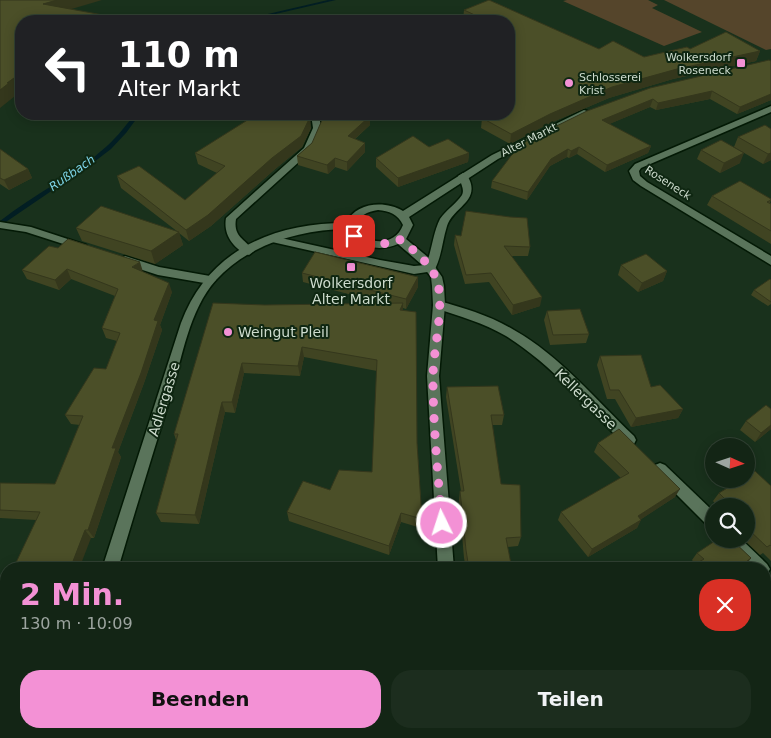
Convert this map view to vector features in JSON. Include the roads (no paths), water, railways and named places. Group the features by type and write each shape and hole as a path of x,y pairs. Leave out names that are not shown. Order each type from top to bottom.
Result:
{"street":[{"name":"Alter Markt","path":"404,215 463,176 522,142 595,108"},
{"name":"Roseneck","path":"771,109 634,169 637,178 644,184 771,261"},
{"path":"249,250 234,239 229,229 231,218 308,149 317,128 316,120"},
{"path":"430,268 437,252 442,226 446,218 467,195 468,189 463,176"},
{"path":"371,208 385,208 404,215 407,220 408,230 399,239 384,244 368,243 354,236 350,226 354,217 371,208"},
{"path":"0,225 26,230 97,252"},
{"name":"Adlergasse","path":"112,562 188,321 198,298 210,280 249,250 272,239 308,229 350,226"},
{"path":"272,239 380,264 414,270 430,268"},
{"path":"399,239 430,268 438,286 439,305 433,376 446,562"},
{"path":"115,257 158,271 210,280"},
{"name":"Kellergasse","path":"439,305 476,317 510,334 546,360 705,513"},
{"path":"740,548 755,562"}],"waterway":[{"name":"Rußbach","path":"267,15 334,0"},
{"name":"Rußbach","path":"0,224 17,210 92,161 124,132 133,120"}],"place":[{"name":"Wolkersdorf Roseneck","path":"741,63"},
{"name":"Schlosserei Krist","path":"569,83"},
{"name":"Wolkersdorf Alter Markt","path":"351,267"},
{"name":"Weingut Pleil","path":"228,332"}]}
